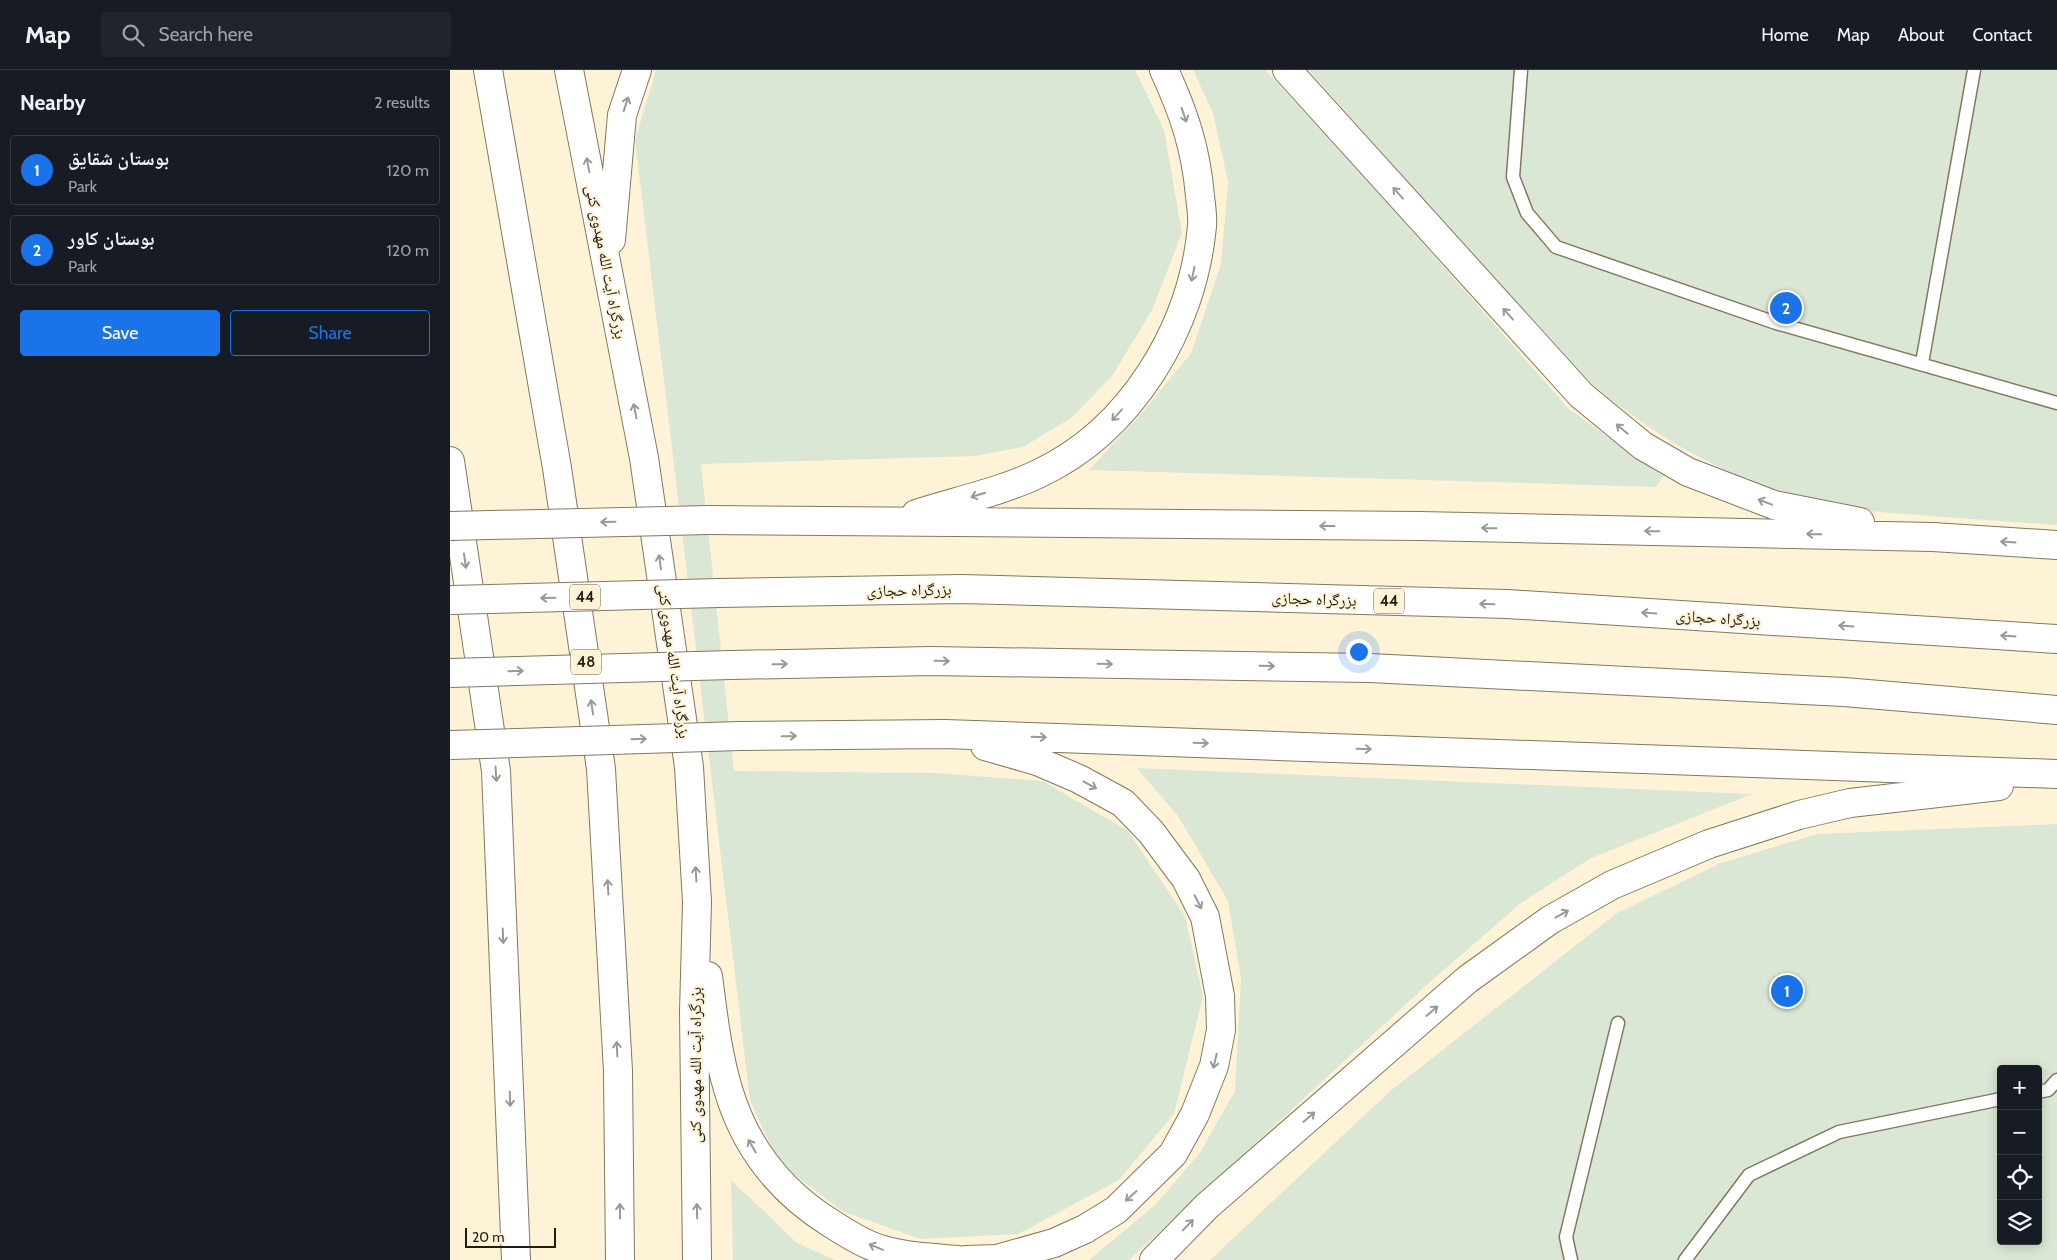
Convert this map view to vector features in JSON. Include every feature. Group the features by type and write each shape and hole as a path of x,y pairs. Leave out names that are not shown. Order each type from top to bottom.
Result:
{"highway":[{"name":"48","path":"488,70 557,468 601,769 618,1071 620,1260"},
{"name":"بزرگراه آیت الله مهدوی کنی","path":"569,70 644,458 689,766 697,902 694,1012 698,1260"},
{"path":"609,274 622,115 637,70"},
{"path":"889,522 1038,474 1079,449 1115,418 1147,378 1174,334 1189,294 1202,225 1198,170 1184,114 1164,70"},
{"path":"1287,70 1581,395 1643,446 1688,472 1774,505 1933,537"},
{"path":"450,461 496,771 516,1260"},
{"path":"450,526 709,520 1420,526 1933,537 2057,545"},
{"name":"بزرگراه حجازی","path":"450,600 962,589 1507,604 2057,639"},
{"path":"450,674 931,661 1370,668 1844,692 2057,710"},
{"path":"450,745 740,736 945,734 2057,774"},
{"path":"945,734 1037,761 1079,779 1123,803 1152,832 1186,878 1205,917 1220,1005 1221,1030 1214,1066 1195,1114 1173,1154 1144,1185 1116,1210 1085,1229 1054,1243 997,1258 967,1260"},
{"path":"1154,1260 1206,1206 1468,979 1550,920 1612,885 1709,844 1799,815 1850,803 2057,779"},
{"path":"697,902 718,1045 727,1088 742,1127 758,1156 773,1176 794,1197 850,1235 882,1249 921,1258 958,1260"}],"lane":[{"path":"1521,70 1513,178 1527,213 1556,247 1776,323 2057,402"},
{"path":"1922,363 1974,70"},
{"path":"1571,1260 1566,1237 1618,1023"},
{"path":"2042,1091 2048,1090 2057,1080"},
{"path":"1685,1260 1749,1175 1839,1132 1997,1101"}],"green space":[{"path":"656,70 1135,70 1164,130 1182,233 1152,310 1112,376 1071,418 1023,447 975,456 701,464 734,771 936,773 1043,781 1128,831 1185,916 1203,996 1174,1114 1119,1180 1018,1234 920,1239 842,1211 778,1162 750,1100 635,140"},
{"path":"1193,70 1265,70 1331,139 1569,409 1663,476 1656,487 1089,470 1141,414 1191,353 1221,264 1228,182 1213,113"},
{"path":"1309,70 2057,70 2057,525 1879,512 1831,505 1758,484 1693,454 1662,436 1603,393 1573,368"},
{"path":"1137,768 1752,794 1591,858 1521,903 1431,981 1129,1260 1089,1260 1155,1205 1199,1154 1235,1091 1241,979 1228,901 1178,816"},
{"path":"2057,824 2057,1260 1210,1260 1389,1092 1617,913 1721,863 1817,834"},
{"path":"731,1180 797,1243 835,1260 733,1260"}],"place":[{"name":"بوستان کاور","path":"1786,308"},
{"name":"بوستان شقایق","path":"1787,991"}]}
